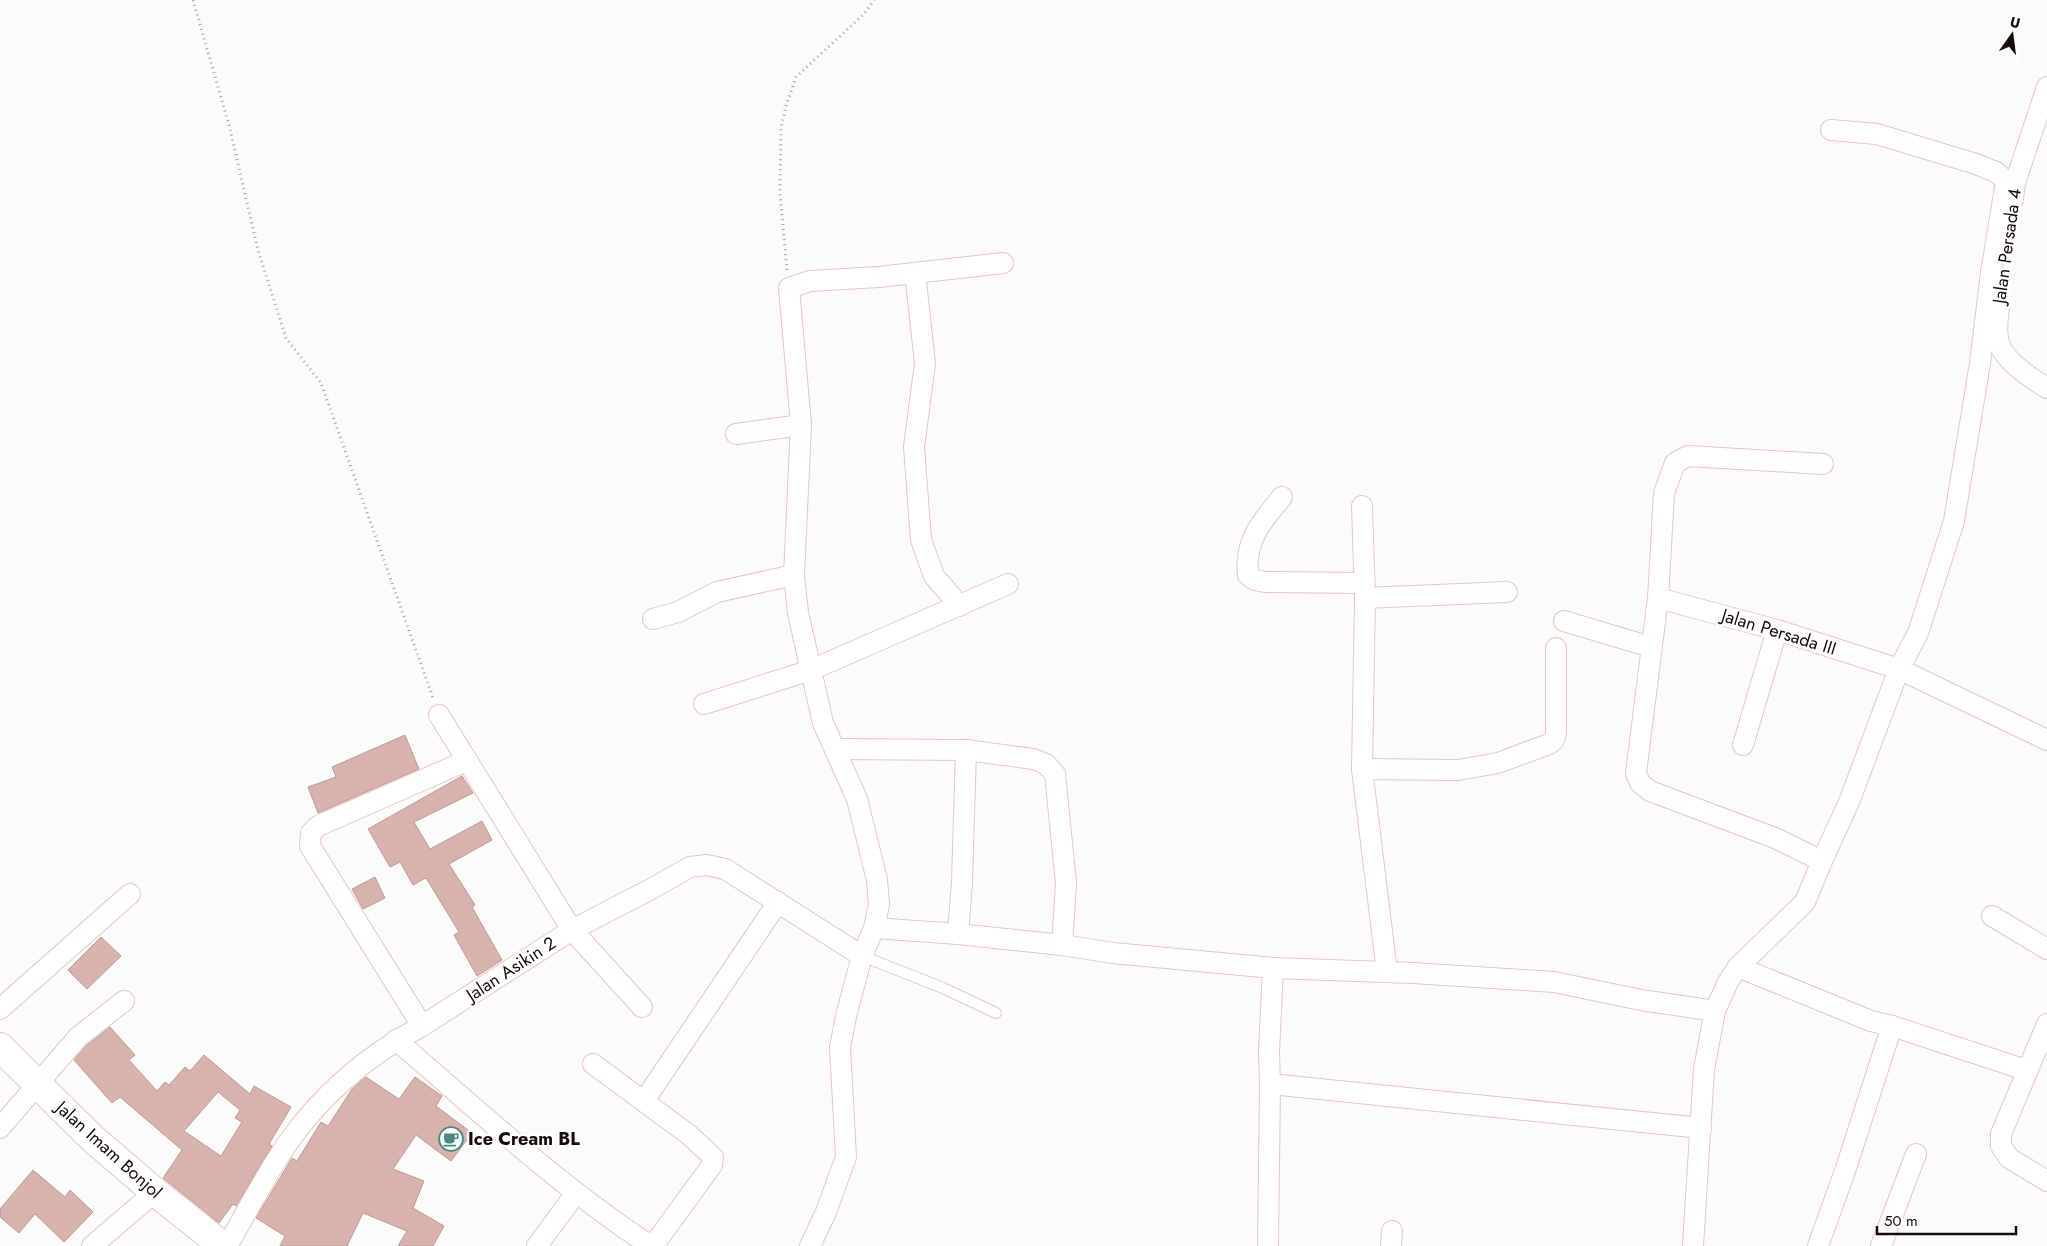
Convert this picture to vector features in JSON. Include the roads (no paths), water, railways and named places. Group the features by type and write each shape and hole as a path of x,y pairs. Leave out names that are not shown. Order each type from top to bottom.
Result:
{"highway":[{"name":"Jalan Imam Bonjol","path":"0,1046 93,1140 155,1192 225,1246"}],"street":[{"name":"Jalan Persada 4","path":"2047,87 2015,183 1997,324 2002,350 2027,376 2047,388"},
{"path":"1693,1246 1704,1070 1715,1011 1728,982 1738,967 1805,902 1849,802 1899,670 1918,633 1954,521 1980,363 1991,272 2006,181 1996,172 1976,164 1876,134 1831,130"},
{"path":"810,1246 826,1212 846,1156 840,1047 862,956 874,928 879,905 877,880 857,800 823,723 798,613 794,574 801,424 789,288 810,282 1003,264"},
{"path":"915,273 925,363 914,447 921,540 934,576 960,606"},
{"path":"736,434 801,424"},
{"path":"1822,861 1775,838 1650,791 1640,783 1636,773 1658,598 1664,493 1675,463 1688,456 1823,464"},
{"path":"1282,497 1258,526 1246,561 1248,575 1255,580 1364,590 1507,592"},
{"path":"1362,506 1364,590 1362,768 1387,972"},
{"path":"653,620 678,612 717,592 794,574"},
{"path":"704,704 811,670 880,638 960,606 1008,584"},
{"name":"Jalan Persada III","path":"1658,598 1777,630 1899,670 2047,740"},
{"path":"1564,622 1651,647"},
{"path":"1743,746 1777,630"},
{"path":"1362,768 1458,770 1498,763 1549,744 1554,740 1556,733 1556,648"},
{"path":"439,715 572,930 642,1007"},
{"path":"836,749 966,750 1033,758 1046,764 1055,774 1066,884 1062,945"},
{"path":"958,934 962,882 966,750"},
{"path":"422,1026 310,846 311,833 318,826 466,761"},
{"name":"Jalan Asikin 2","path":"225,1246 287,1145 314,1108 349,1074 396,1040 422,1026 572,930 690,867 707,865 725,869 862,956"},
{"path":"0,1009 130,894"},
{"path":"644,1101 778,902"},
{"path":"1992,916 2047,949"},
{"path":"874,928 958,934 1062,945 1114,953 1273,968 1387,972 1554,982 1641,1000 1715,1011"},
{"path":"1738,967 1871,1021 1892,1026 2026,1070"},
{"path":"1268,1246 1269,1052 1273,968"},
{"path":"0,1128 78,1037 124,1001"},
{"path":"2047,1024 2026,1070 2001,1134 2001,1146 2009,1158 2047,1181"},
{"path":"1818,1246 1845,1171 1892,1026"},
{"path":"396,1040 576,1193 609,1219 652,1246 712,1165 713,1157 688,1134 593,1064"},
{"path":"1270,1084 1701,1128"},
{"path":"1881,1246 1916,1154"},
{"path":"92,1246 155,1192"},
{"path":"537,1246 576,1193"}],"lane":[{"path":"862,956 943,988 996,1013"}],"place":[{"name":"Ice Cream BL","path":"451,1139"}]}
